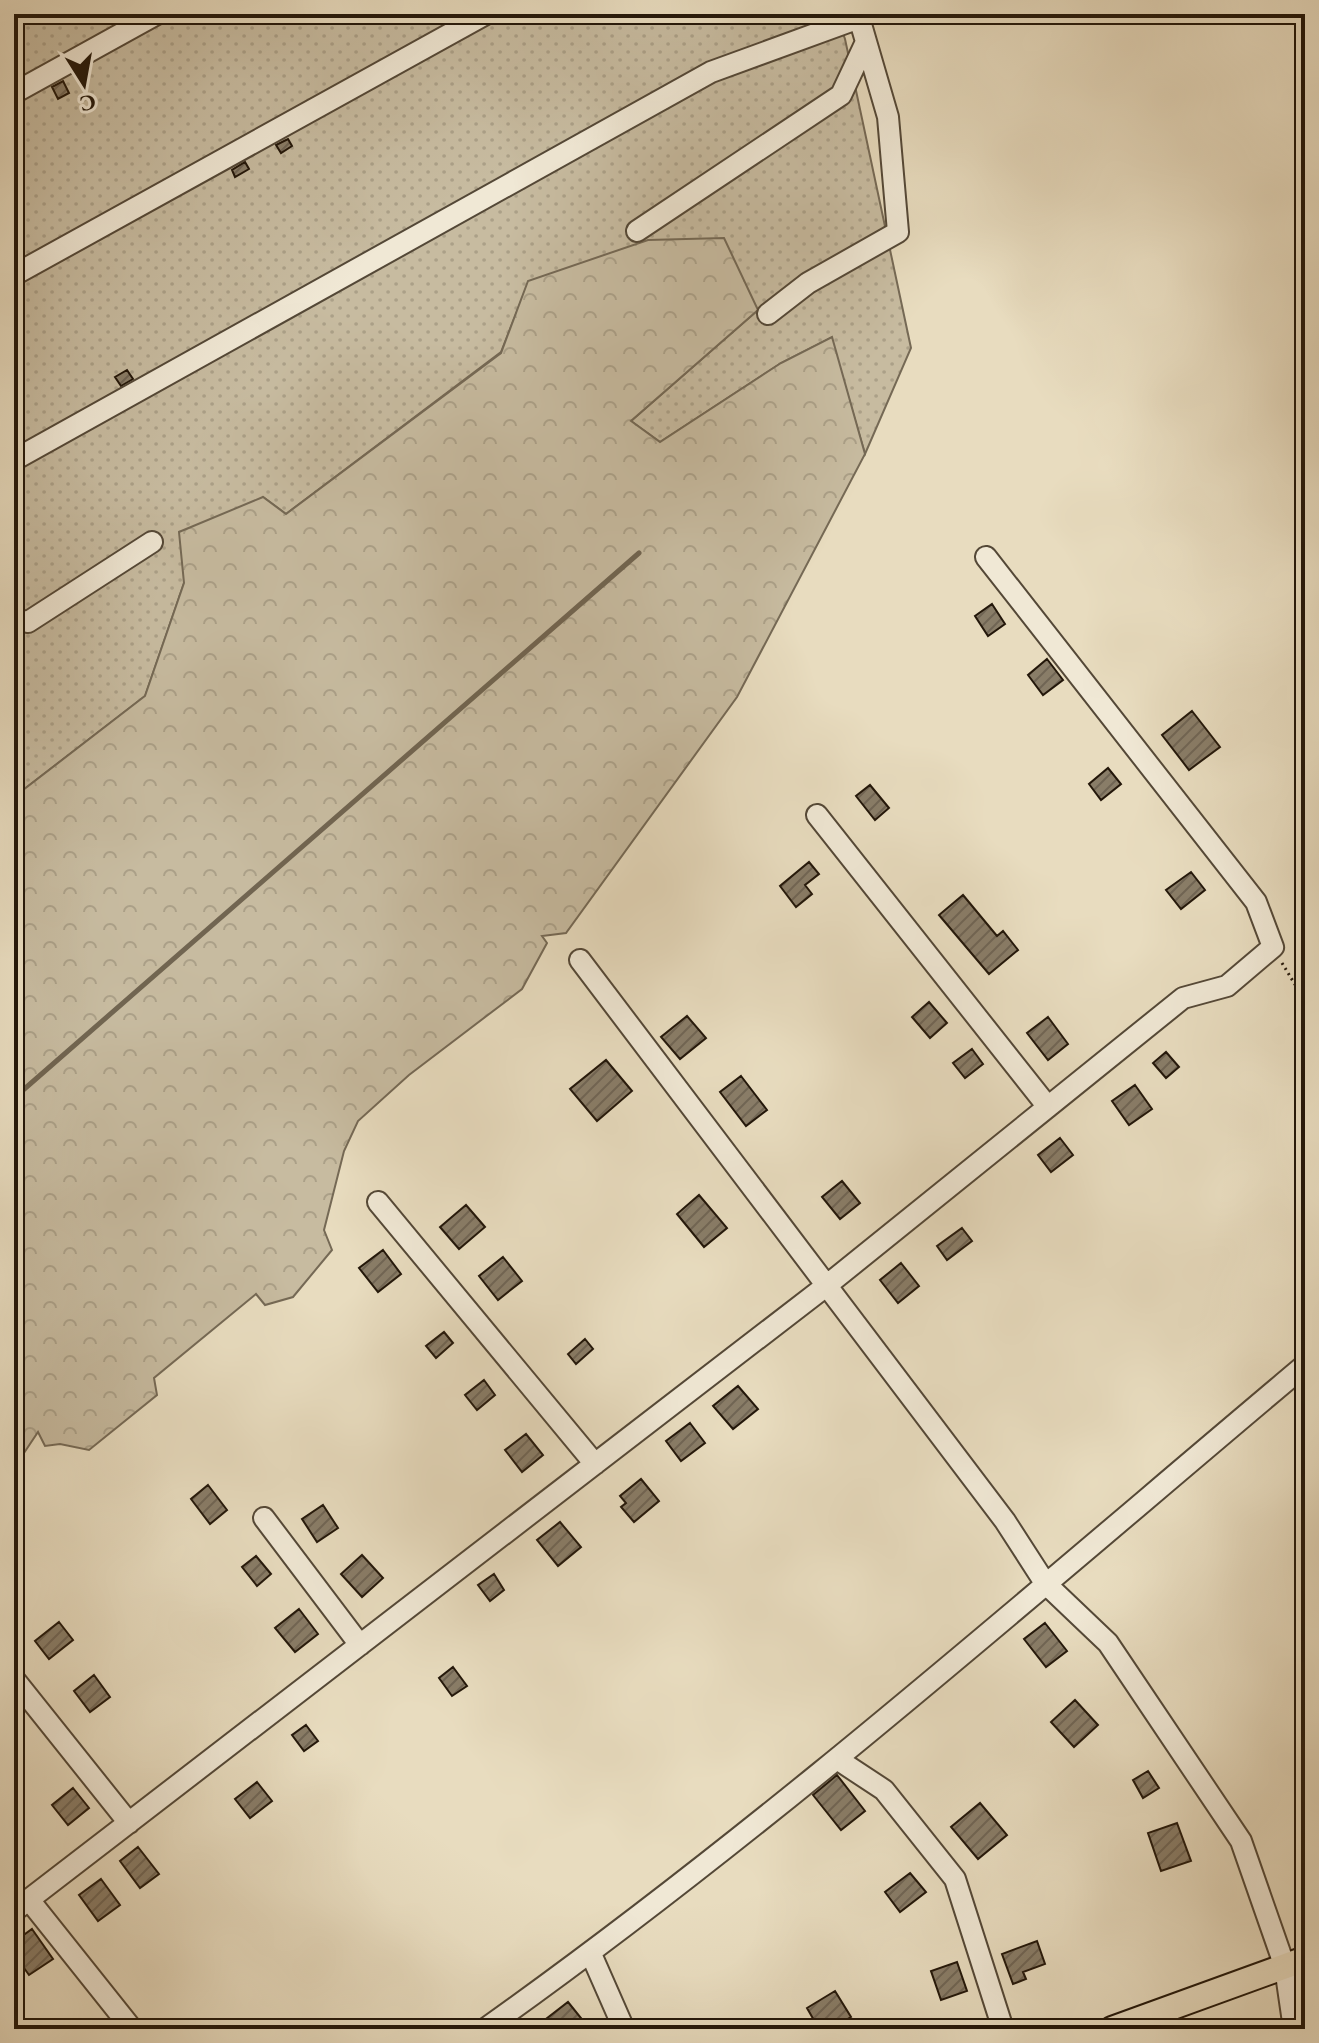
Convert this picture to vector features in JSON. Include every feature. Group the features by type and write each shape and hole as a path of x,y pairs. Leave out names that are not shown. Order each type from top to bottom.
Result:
{"main road":[{"path":"1112,2029 1295,1963"}],"street":[{"path":"14,93 157,14"},
{"path":"14,275 486,14"},
{"path":"14,460 711,72 858,16 888,117 898,232 808,283 768,314"},
{"path":"637,231 841,95 865,44"},
{"path":"14,619 28,622 152,542"},
{"path":"132,2029 22,1906 826,1286 1183,998 1227,986 1273,947 1256,902 986,557"},
{"path":"817,815 1048,1107"},
{"path":"580,960 1005,1521 1045,1583 1108,1643 1241,1841 1295,1963 1294,2029"},
{"path":"378,1202 595,1464"},
{"path":"485,2029 591,1954 837,1759 1305,1365"},
{"path":"264,1518 360,1645"},
{"path":"14,1679 129,1823"},
{"path":"837,1759 884,1790 955,1879 1003,2029"},
{"path":"591,1954 624,2029"}],"path":[{"path":"1273,947 1305,1001"}],"green space":[{"path":"14,14 836,14 845,39 911,348 865,454 831,338 781,363 660,442 631,421 758,310 529,281 501,352 286,514 263,497 184,583 145,696 14,797"},
{"path":"724,238 758,310 631,421 660,442 781,363 832,337 865,454 737,697 566,933 542,936 547,943 522,989 409,1075 358,1121 344,1151 324,1230 332,1250 293,1297 265,1305 256,1294 154,1378 157,1395 89,1450 60,1444 45,1446 38,1432 14,1468 14,797 145,696 184,583 179,532 263,497 286,514 501,353 528,281 648,240"}],"building":[{"path":"63,81 69,93 58,99 52,87"},
{"path":"288,139 292,146 281,153 276,145"},
{"path":"245,162 249,169 235,177 232,170"},
{"path":"127,370 133,379 121,386 115,377"},
{"path":"992,604 1005,624 988,636 975,616"},
{"path":"1047,659 1063,680 1043,695 1028,675"},
{"path":"1192,711 1220,747 1189,770 1162,735"},
{"path":"1108,768 1121,784 1101,800 1089,784"},
{"path":"870,785 889,808 875,820 856,796"},
{"path":"809,862 819,874 805,885 812,894 796,907 780,886"},
{"path":"1191,872 1205,890 1181,909 1166,890"},
{"path":"963,895 997,936 1003,931 1018,950 989,974 939,915"},
{"path":"929,1002 947,1023 930,1038 912,1017"},
{"path":"687,1016 706,1038 680,1059 661,1037"},
{"path":"1048,1017 1068,1044 1048,1060 1027,1033"},
{"path":"972,1049 983,1064 965,1078 953,1063"},
{"path":"1166,1052 1179,1067 1166,1078 1153,1063"},
{"path":"606,1060 632,1091 597,1121 570,1089"},
{"path":"741,1076 767,1110 746,1126 720,1092"},
{"path":"1135,1085 1152,1109 1129,1125 1112,1101"},
{"path":"1060,1138 1073,1155 1051,1172 1038,1155"},
{"path":"842,1181 860,1203 840,1219 822,1197"},
{"path":"699,1195 727,1228 704,1247 677,1214"},
{"path":"466,1205 485,1227 459,1249 440,1227"},
{"path":"962,1228 972,1241 947,1260 937,1246"},
{"path":"383,1250 401,1274 378,1292 359,1268"},
{"path":"503,1257 522,1281 498,1300 479,1276"},
{"path":"901,1263 919,1286 898,1303 880,1280"},
{"path":"444,1332 453,1343 436,1358 426,1346"},
{"path":"585,1339 593,1349 576,1364 568,1354"},
{"path":"484,1380 495,1395 477,1410 465,1395"},
{"path":"738,1386 758,1409 733,1429 713,1406"},
{"path":"690,1423 705,1443 681,1461 666,1441"},
{"path":"526,1434 543,1455 522,1472 505,1450"},
{"path":"641,1479 659,1501 634,1522 621,1507 626,1503 620,1496"},
{"path":"208,1485 227,1510 210,1524 191,1499"},
{"path":"323,1505 338,1528 317,1542 302,1519"},
{"path":"560,1522 581,1547 558,1566 537,1540"},
{"path":"362,1555 383,1578 362,1597 341,1574"},
{"path":"256,1556 271,1574 257,1586 242,1567"},
{"path":"494,1574 504,1590 490,1601 478,1585"},
{"path":"299,1609 318,1634 295,1652 275,1628"},
{"path":"59,1622 73,1640 49,1659 35,1641"},
{"path":"1045,1623 1067,1651 1046,1667 1024,1639"},
{"path":"453,1667 467,1686 452,1696 439,1678"},
{"path":"94,1675 110,1697 90,1712 74,1691"},
{"path":"1075,1700 1098,1725 1074,1747 1051,1722"},
{"path":"306,1725 318,1741 304,1751 292,1735"},
{"path":"1148,1771 1159,1788 1143,1798 1133,1780"},
{"path":"837,1775 865,1811 841,1830 813,1795"},
{"path":"257,1782 272,1801 250,1818 235,1799"},
{"path":"73,1788 89,1808 68,1825 52,1805"},
{"path":"980,1803 1007,1835 978,1859 951,1827"},
{"path":"1177,1823 1191,1861 1161,1871 1148,1833"},
{"path":"138,1847 159,1874 140,1888 120,1861"},
{"path":"910,1873 926,1892 900,1912 885,1892"},
{"path":"101,1879 120,1905 98,1921 79,1895"},
{"path":"32,1929 53,1959 29,1975 14,1954 14,1942"},
{"path":"1037,1941 1045,1964 1023,1972 1026,1979 1013,1984 1002,1954"},
{"path":"957,1962 967,1991 941,2000 931,1971"},
{"path":"835,1991 851,2017 830,2029 819,2029 807,2008"},
{"path":"568,2002 585,2023 577,2029 533,2029"}],"waterway":[{"path":"14,1098 639,553"}]}
